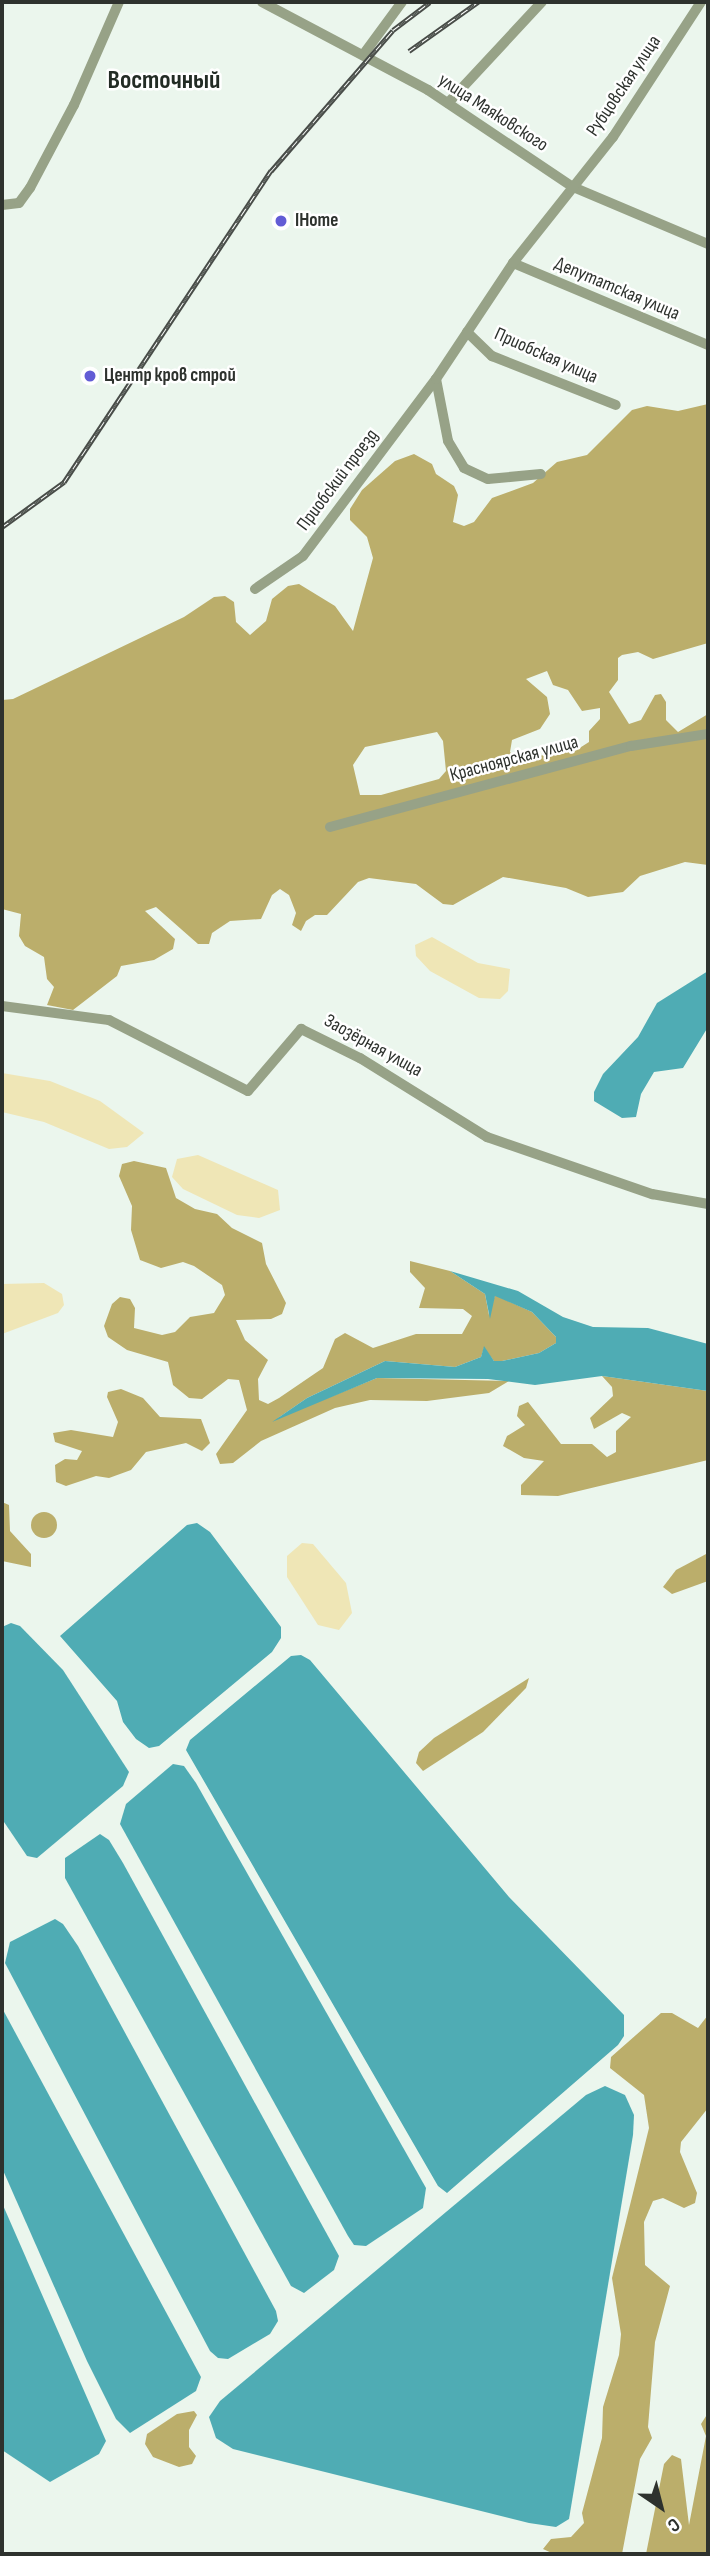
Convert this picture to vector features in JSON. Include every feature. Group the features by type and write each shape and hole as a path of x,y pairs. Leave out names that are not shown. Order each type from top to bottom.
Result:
{"street":[{"path":"2,205 19,203 30,188 74,105 119,2"},
{"name":"улица Маяковского","path":"262,2 282,7 448,103 573,187 708,244"},
{"path":"363,55 402,2"},
{"path":"448,103 542,2"},
{"name":"Рубцовская улица","path":"573,187 613,136 701,2"},
{"name":"Приобский проезд","path":"255,589 303,556 436,379 513,263 573,187"},
{"name":"Депутатская улица","path":"513,263 708,345"},
{"name":"Приобская улица","path":"467,332 492,356 616,405"},
{"path":"436,379 448,441 464,468 488,479 541,474"},
{"name":"Красноярская улица","path":"330,827 631,746 708,734"},
{"name":"Заозёрная улица","path":"2,1006 109,1020 248,1091 301,1028 360,1058 487,1137 652,1194 708,1204"}],"shaded area":[{"path":"708,404 708,643 653,659 638,652 622,655 618,658 618,680 609,692 629,724 641,720 655,695 661,694 666,702 666,720 678,732 708,714 708,865 685,862 640,876 623,892 588,897 566,888 503,877 453,905 443,904 416,884 369,878 358,882 327,915 315,915 306,921 301,931 292,925 296,913 289,895 280,889 272,895 261,919 230,921 212,933 209,944 198,944 156,907 145,911 175,939 173,949 154,960 121,966 117,976 73,1010 47,1005 54,987 47,979 44,957 25,946 19,936 21,914 2,909 2,700 13,699 184,617 214,597 225,596 234,602 236,622 250,635 266,621 272,599 288,586 299,584 335,606 353,631 373,558 367,537 350,520 350,509 362,490 395,461 414,454 432,464 436,474 454,486 458,495 453,522 464,526 474,522 492,498 533,483 557,462 587,455 632,410 647,406 678,411","holes":["547,671 553,685 568,690 582,711 600,708 600,719 589,731 589,742 578,749 517,760 510,752 512,740 540,729 550,714 547,697 526,679","437,732 443,741 446,771 439,779 381,795 360,795 353,765 365,747"]},
{"path":"432,937 478,963 510,969 508,991 500,999 479,998 430,971 416,956 415,945"},
{"path":"2,1073 50,1081 100,1101 144,1133 127,1147 109,1149 44,1122 2,1112"},
{"path":"198,1155 278,1190 280,1210 259,1218 237,1215 183,1189 172,1177 177,1159"},
{"path":"134,1161 166,1168 176,1198 195,1209 217,1214 232,1228 262,1243 266,1264 286,1303 282,1314 271,1319 236,1320 245,1340 268,1360 258,1379 259,1400 268,1404 323,1368 335,1339 345,1333 373,1348 416,1334 462,1334 472,1316 463,1309 419,1308 425,1288 410,1272 410,1261 450,1271 485,1294 489,1315 495,1295 532,1312 556,1337 556,1343 539,1353 502,1361 494,1361 484,1348 481,1357 455,1367 385,1361 307,1398 278,1418 377,1378 509,1381 489,1393 427,1401 370,1400 335,1408 261,1441 233,1463 220,1464 216,1454 247,1410 239,1380 228,1379 202,1399 189,1398 173,1385 168,1362 127,1350 108,1337 104,1326 112,1304 120,1297 130,1299 135,1308 134,1328 162,1335 175,1332 190,1317 214,1313 225,1295 222,1285 194,1266 183,1262 161,1268 140,1260 131,1230 132,1206 119,1176 122,1164"},
{"path":"44,1283 62,1294 64,1305 58,1313 2,1334 2,1284"},
{"path":"602,1376 708,1391 708,1460 558,1496 521,1495 521,1485 544,1461 524,1458 503,1446 507,1436 525,1425 517,1416 519,1406 528,1402 561,1444 592,1444 607,1457 616,1452 616,1431 631,1417 622,1413 594,1429 590,1418 613,1396 612,1387"},
{"path":"121,1389 143,1398 160,1417 201,1419 210,1443 202,1451 186,1443 146,1452 131,1470 109,1478 96,1476 66,1486 56,1482 55,1465 65,1459 77,1460 82,1451 55,1442 53,1433 71,1430 113,1437 118,1422 107,1397 108,1392"},
{"path":"2,1502 9,1505 10,1531 31,1554 31,1567 2,1561"},
{"path":"44,1512 53,1516 57,1525 53,1534 44,1538 35,1534 31,1525 35,1516"},
{"path":"302,1543 313,1544 346,1583 352,1613 339,1630 318,1625 287,1577 287,1556"},
{"path":"708,1553 708,1581 672,1594 663,1587 676,1570"},
{"path":"529,1678 526,1688 483,1732 423,1771 416,1763 419,1752 434,1738"},
{"path":"661,2013 672,2013 698,2028 708,2015 708,2108 681,2142 680,2152 697,2193 695,2203 684,2208 663,2198 653,2201 644,2222 645,2265 670,2286 655,2342 648,2427 652,2438 640,2459 622,2554 554,2554 543,2549 551,2539 571,2537 584,2523 582,2513 602,2438 603,2407 619,2355 621,2334 612,2278 649,2128 644,2095 610,2068 611,2057"},
{"path":"194,2411 197,2415 189,2430 189,2447 196,2456 192,2464 179,2467 153,2457 145,2444 147,2434 177,2414"},
{"path":"708,2413 708,2554 646,2554 664,2464 672,2455 681,2459 689,2525 706,2436 701,2424"}],"water":[{"path":"708,971 708,1027 683,1068 654,1072 641,1094 636,1117 622,1118 594,1101 594,1092 603,1074 638,1037 657,1003"},
{"path":"450,1271 518,1291 563,1317 593,1327 648,1328 708,1344 708,1391 602,1376 535,1385 488,1379 377,1378 272,1422 307,1398 385,1361 455,1367 481,1357 484,1346 494,1361 502,1361 539,1353 556,1343 556,1337 532,1312 495,1296 490,1319 485,1294"},
{"path":"197,1523 210,1532 281,1627 281,1638 272,1652 159,1746 149,1748 136,1739 123,1722 117,1701 60,1636 187,1525"},
{"path":"11,1623 20,1626 63,1670 129,1772 123,1786 37,1858 27,1856 2,1819 2,1627"},
{"path":"301,1655 310,1660 509,1897 624,2015 624,2036 618,2045 447,2193 438,2186 186,1750 190,1740 291,1656"},
{"path":"173,1764 184,1766 196,1783 426,2188 423,2208 366,2246 354,2245 348,2236 120,1824 126,1804"},
{"path":"100,1834 109,1840 123,1863 339,2256 334,2270 304,2293 291,2286 65,1878 65,1858"},
{"path":"55,1919 63,1924 78,1946 276,2311 278,2321 270,2334 228,2359 218,2358 210,2351 5,1963 10,1942"},
{"path":"2,2008 201,2377 196,2391 130,2433 116,2419 87,2361 2,2168"},
{"path":"605,2086 625,2095 634,2115 633,2135 569,2519 556,2527 529,2523 233,2449 216,2438 209,2417 220,2401 586,2095"},
{"path":"2,2203 106,2441 99,2454 50,2482 2,2450"}],"railway":[{"path":"2,527 64,482 271,171 393,30 430,2"},
{"path":"409,51 478,2"}],"place":[{"name":"IHome","path":"281,221"},
{"name":"Центр кров строй","path":"90,376"}],"district":[{"name":"Восточный","path":"164,81"}]}
